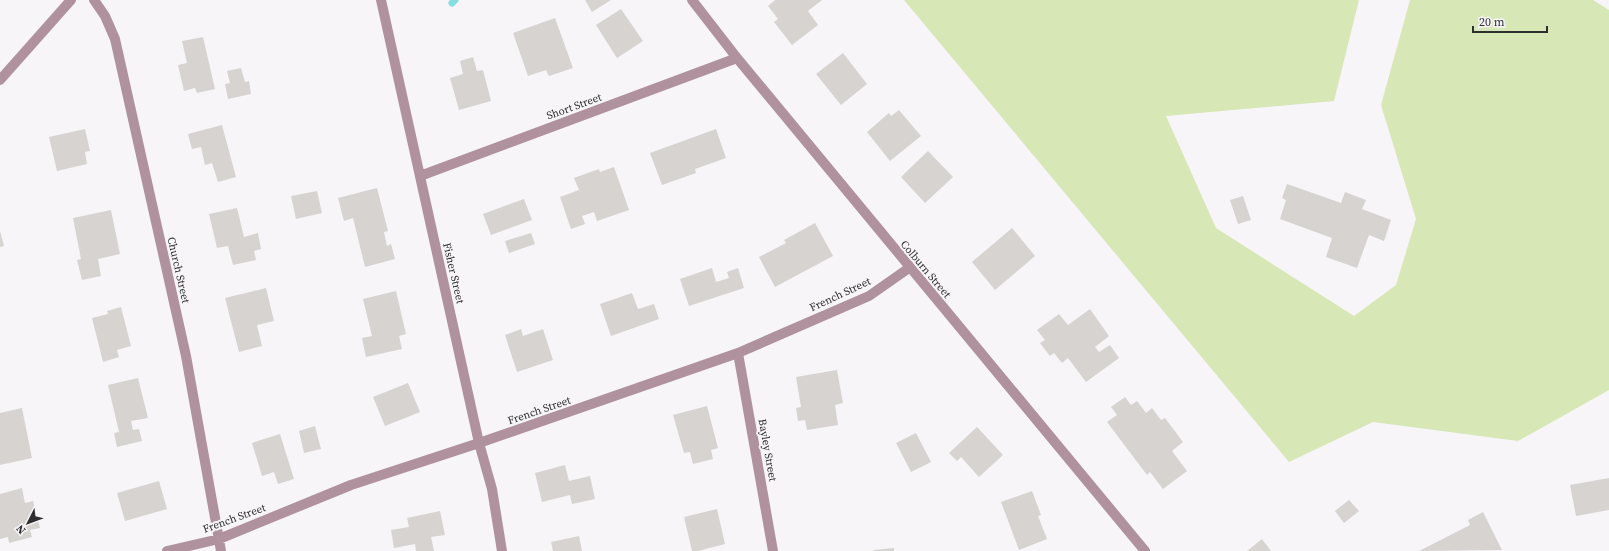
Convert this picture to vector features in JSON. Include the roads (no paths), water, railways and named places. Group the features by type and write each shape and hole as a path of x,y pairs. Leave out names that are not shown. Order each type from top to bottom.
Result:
{"street":[{"path":"0,80 71,0"},
{"name":"Church Street","path":"94,0 105,16 117,47 186,356 221,551"},
{"name":"Fisher Street","path":"381,0 479,443 492,488 502,551"},
{"name":"Colburn Street","path":"692,0 737,58 909,268 1144,551"},
{"name":"Short Street","path":"420,176 737,58"},
{"name":"French Street","path":"166,551 219,539 351,485 479,443 738,353 869,296 909,268"},
{"name":"Bayley Street","path":"738,353 773,551"}],"waterway":[{"path":"452,3 455,0"}]}
